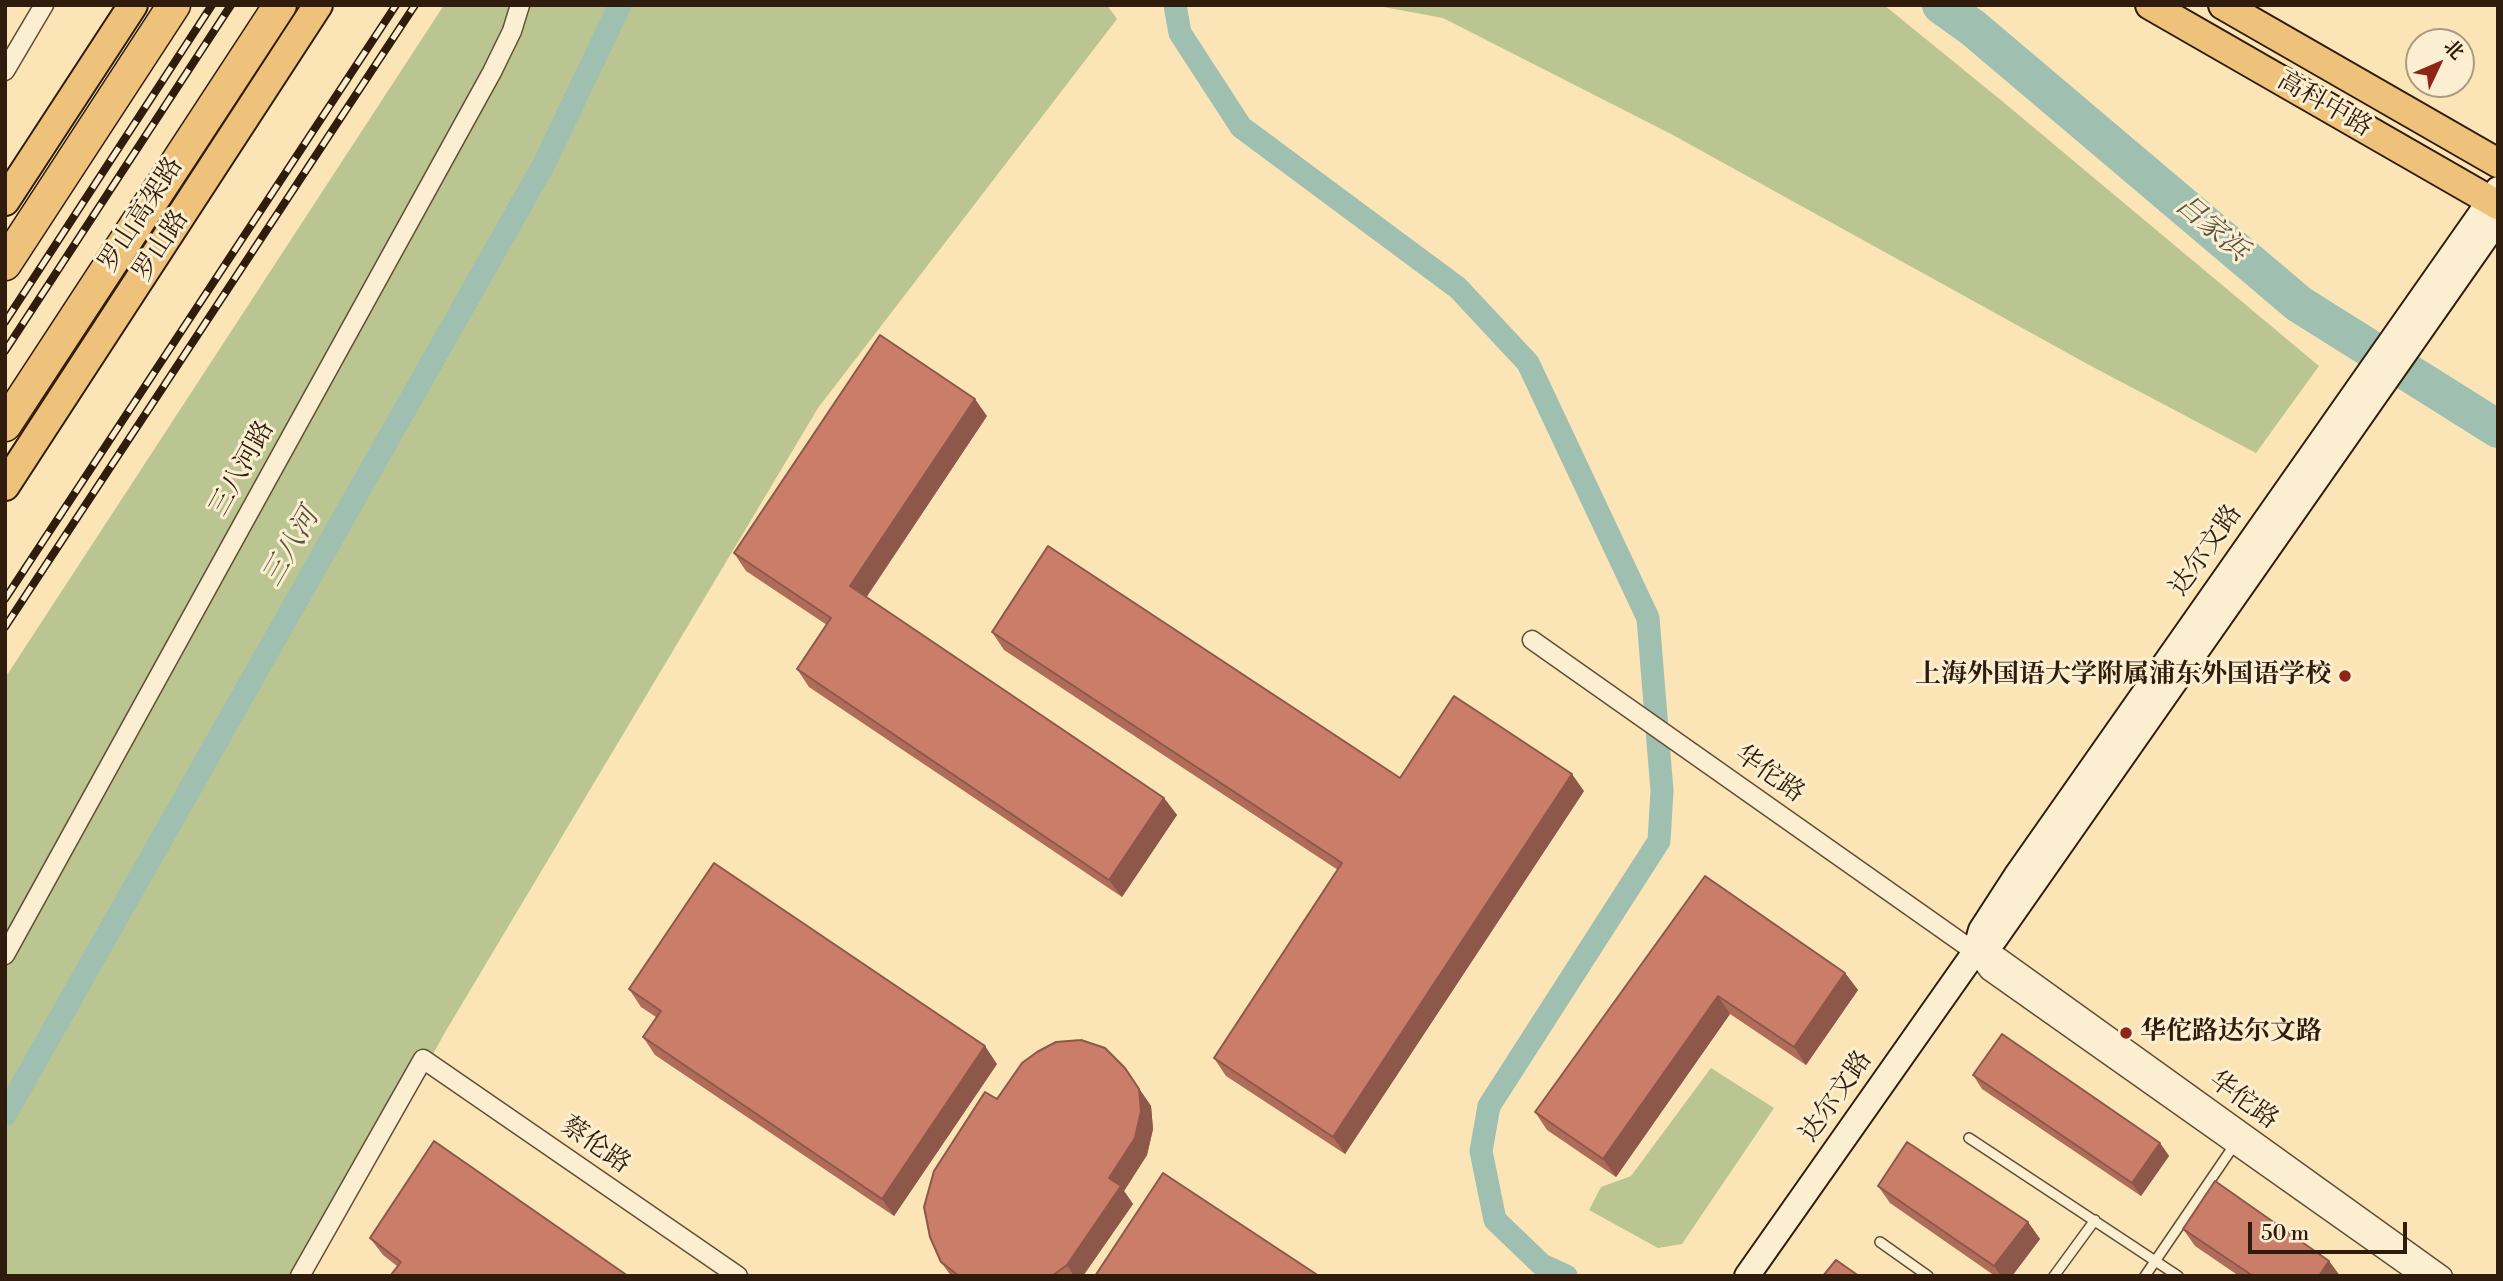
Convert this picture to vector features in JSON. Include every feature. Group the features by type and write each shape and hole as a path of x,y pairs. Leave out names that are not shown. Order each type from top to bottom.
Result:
{"highway":[{"path":"5,264 174,5"},
{"name":"罗山高架路","path":"5,425 279,5"}],"main road":[{"path":"5,201 133,5"},
{"name":"罗山路","path":"5,486 318,5"},
{"name":"高科中路","path":"2150,5 2496,204"},
{"name":"高科中路","path":"2224,5 2498,163"}],"street":[{"path":"5,71 44,5"},
{"name":"三八河路","path":"5,955 492,72 512,31 520,5"},
{"name":"达尔文路","path":"1747,1276 1975,952 1994,940 2332,440 2496,204"},
{"name":"华佗路","path":"1532,640 1975,952 1989,971 2421,1276"},
{"name":"华佗路","path":"1975,952 1999,957 2443,1276"},
{"name":"蔡伦路","path":"300,1276 423,1059 738,1276"}],"lane":[{"path":"1969,1138 2178,1276"},
{"path":"2145,1276 2235,1144"},
{"path":"2054,1276 2095,1220"},
{"path":"1880,1242 1928,1276"}],"green space":[{"path":"444,5 1107,5 1117,19 818,408 444,1034 312,1276 5,1276 5,678"},
{"path":"1373,5 1884,5 2319,366 2256,453 2091,366 1671,134 1443,18"},
{"path":"1711,1068 1774,1108 1682,1244 1658,1248 1589,1210 1601,1187 1631,1176"}],"building":[{"path":"880,335 975,399 850,586 1164,798 1109,880 797,669 831,618 734,553"},
{"path":"1048,546 1400,778 1454,696 1572,774 1333,1137 1214,1058 1342,863 992,632"},
{"path":"714,863 985,1046 882,1199 643,1037 661,1011 629,989"},
{"path":"1705,876 1845,973 1794,1047 1718,996 1603,1159 1535,1112"},
{"path":"2002,1034 2160,1143 2132,1183 1973,1075"},
{"path":"1081,1040 1105,1048 1125,1068 1139,1089 1141,1111 1135,1138 1109,1178 1121,1186 1067,1265 1052,1276 959,1276 941,1262 930,1237 924,1207 934,1171 985,1092 997,1099 1022,1063 1037,1052 1056,1042"},
{"path":"434,1141 628,1276 390,1276 401,1262 370,1238"},
{"path":"1907,1142 2028,1222 1994,1266 1878,1186"},
{"path":"1163,1173 1319,1276 1095,1276"},
{"path":"2215,1181 2329,1261 2319,1276 2253,1276 2183,1229"},
{"path":"1836,1260 1859,1276 1823,1276"}],"waterway":[{"name":"三八河","path":"5,1115 543,166 620,5"},
{"path":"1175,5 1180,33 1241,127 1458,288 1528,363 1648,618 1662,791 1659,841 1489,1106 1481,1151 1495,1220 1542,1265 1566,1276"},
{"name":"吕家浜","path":"1941,5 1973,28 2299,304 2498,429"}],"railway":[{"path":"5,322 212,5"},
{"path":"5,351 231,5"},
{"path":"5,599 396,5"},
{"path":"5,627 415,5"}],"place":[{"name":"上海外国语大学附属浦东外国语学校","path":"2345,676"},
{"name":"华佗路达尔文路","path":"2126,1033"}]}
